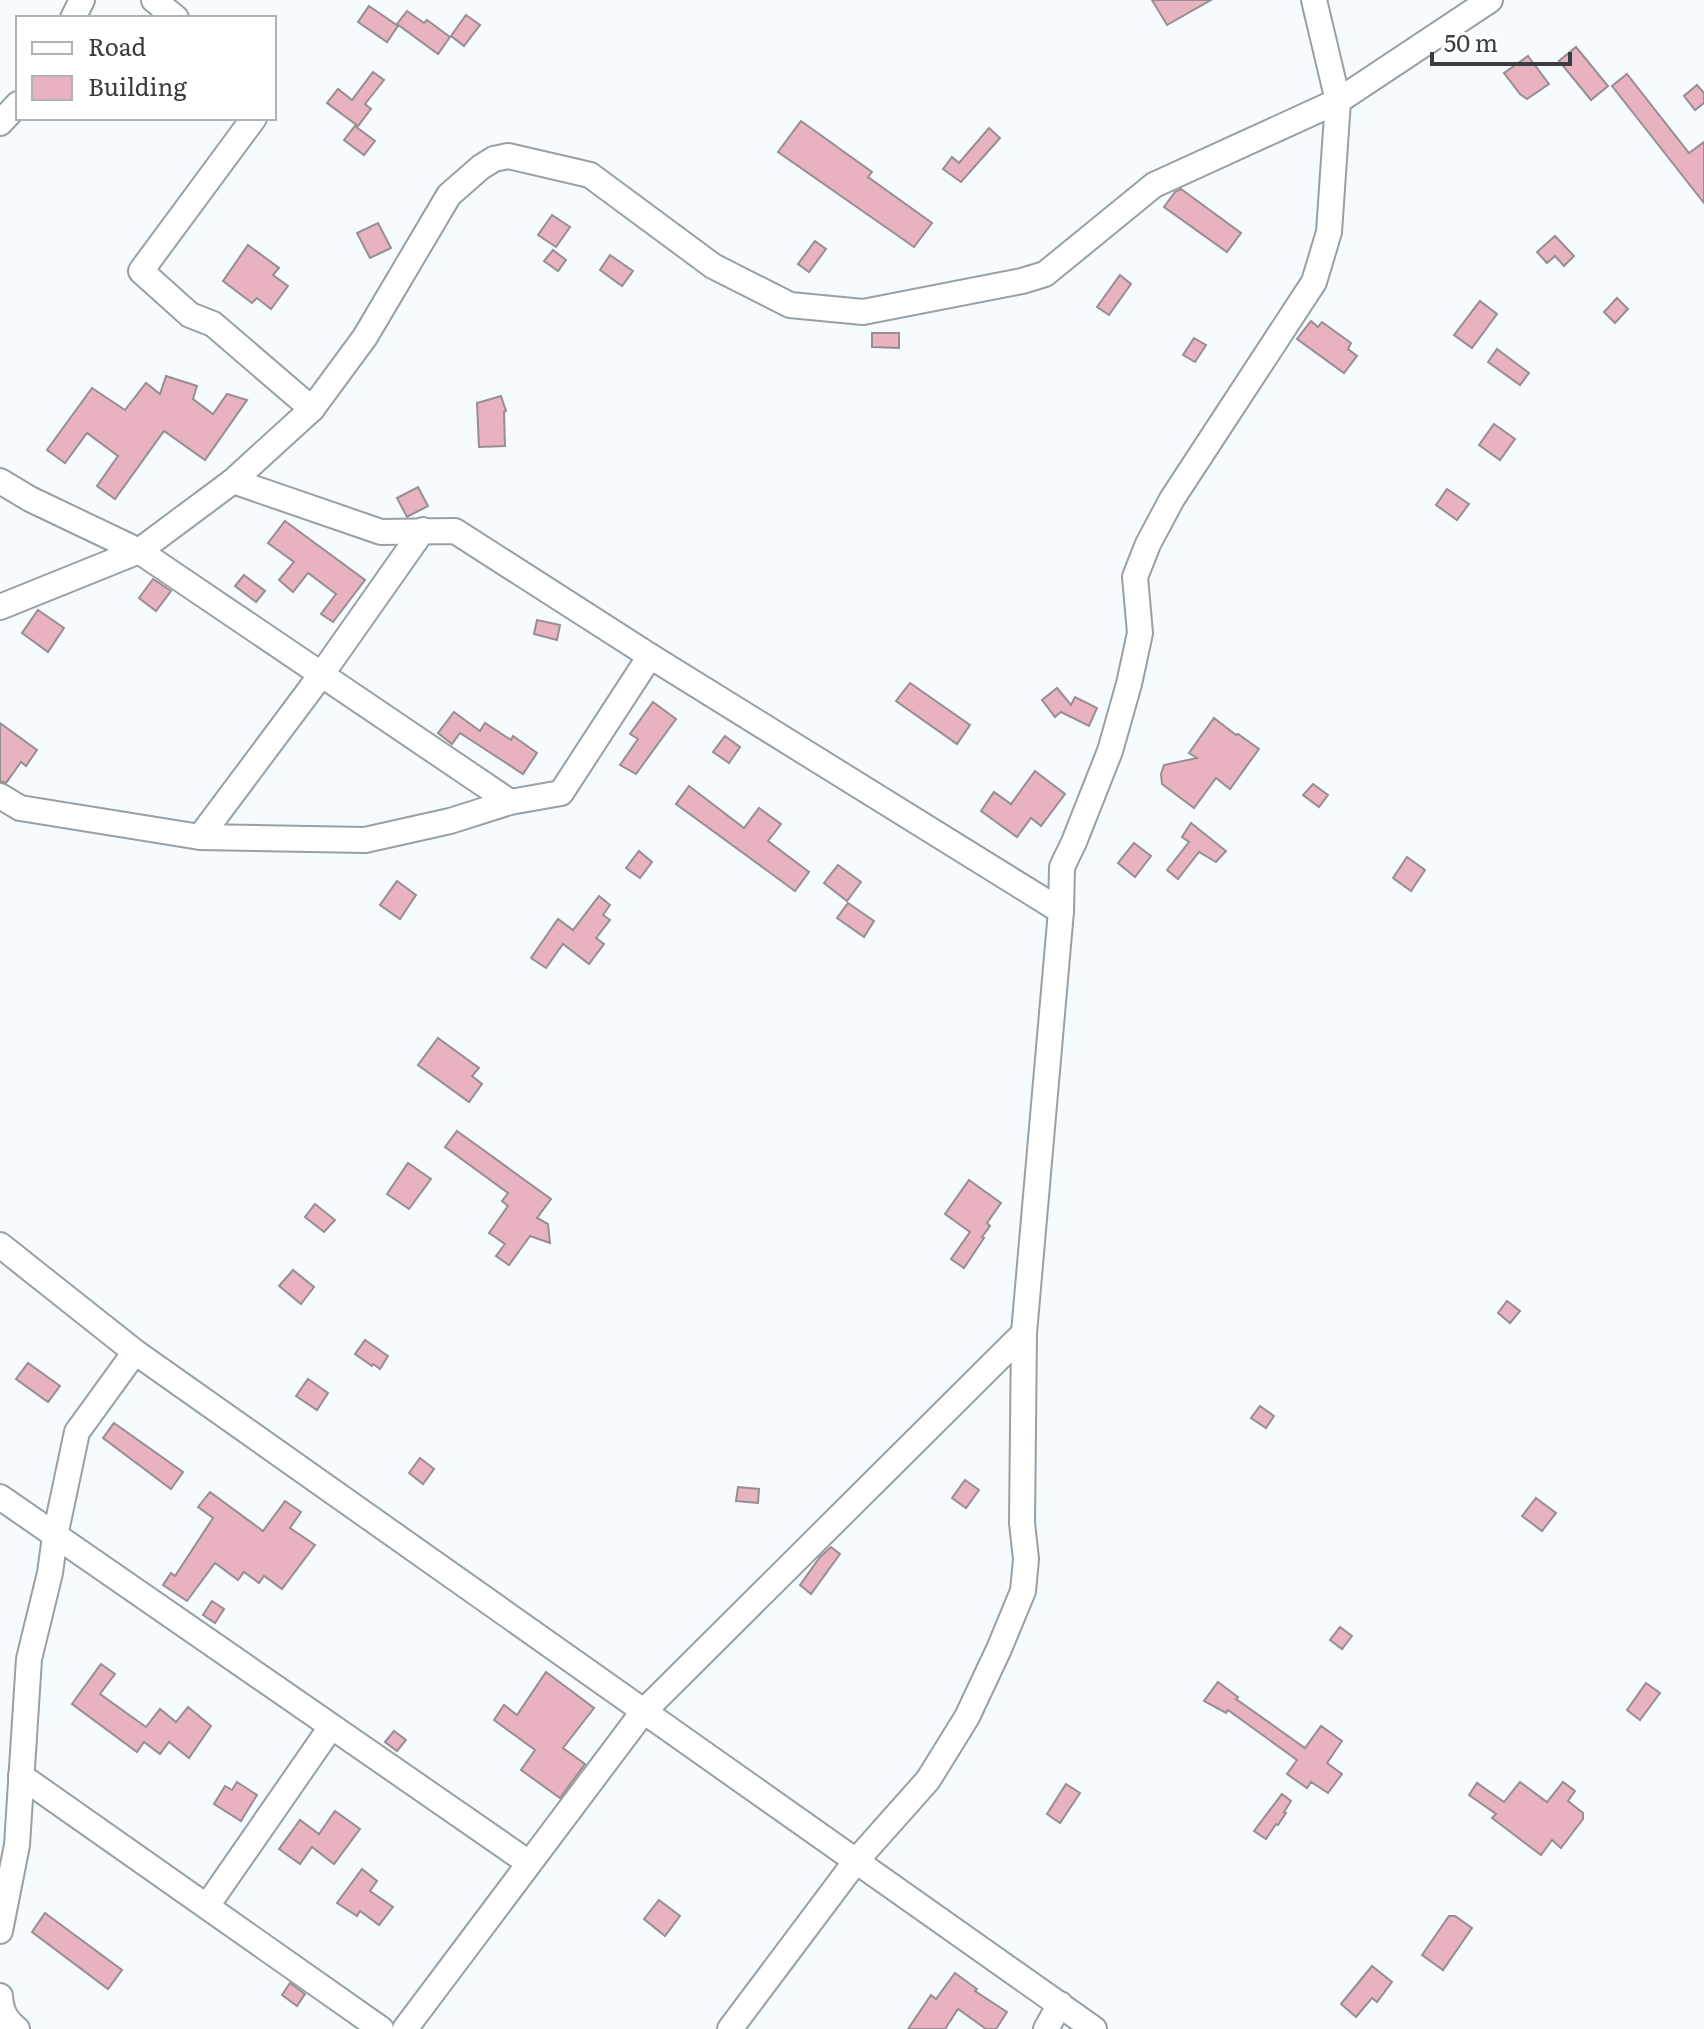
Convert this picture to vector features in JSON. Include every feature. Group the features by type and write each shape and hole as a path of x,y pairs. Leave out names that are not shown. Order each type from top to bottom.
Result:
{"street":[{"path":"154,0 174,16"},
{"path":"730,2029 856,1861 928,1780 967,1717 1023,1591 1026,1559 1022,1523 1024,1333 1061,911 1062,867 1110,751 1129,684 1140,633 1135,577 1148,544 1172,499 1314,282 1329,232 1338,101 1314,0"},
{"path":"0,607 139,551 233,481 312,409 365,337 449,195 494,159 508,156 590,175 726,273 790,305 863,312 1045,274 1154,185 1338,101 1490,0"},
{"path":"0,123 16,106"},
{"path":"253,120 141,271 190,315 213,324 312,409"},
{"path":"0,481 30,499 139,551 510,802"},
{"path":"233,481 381,532 455,531 1061,911"},
{"path":"200,837 321,675 423,530"},
{"path":"0,796 20,808 200,837 365,840 450,821 510,802 561,793 650,656"},
{"path":"0,1245 135,1352 1094,2029"},
{"path":"405,2029 643,1712 1024,1333"},
{"path":"0,1931 17,1845 29,1659 50,1573 77,1432 135,1352"},
{"path":"0,1497 529,1863"},
{"path":"207,1906 331,1727"},
{"path":"21,1776 381,2029"},
{"path":"0,1996 8,2022 17,2029"},
{"path":"1046,2029 1060,2004"}],"building":[{"path":"1152,0 1211,0 1167,25"},
{"path":"369,6 398,26 387,42 358,22"},
{"path":"407,11 424,23 427,20 450,37 438,54 397,24"},
{"path":"466,15 480,25 464,46 451,36"},
{"path":"1576,47 1608,86 1591,100 1559,61"},
{"path":"1528,56 1549,84 1527,99 1504,73"},
{"path":"373,72 384,80 365,104 371,109 358,126 327,103 338,89 352,100"},
{"path":"1627,74 1689,153 1704,142 1704,203 1612,86"},
{"path":"1697,85 1704,93 1704,103 1695,110 1684,96"},
{"path":"801,121 872,172 868,177 932,223 914,247 778,152"},
{"path":"355,126 375,141 364,155 344,140"},
{"path":"989,128 1000,138 961,182 943,169 952,157 959,163"},
{"path":"1181,189 1241,233 1227,252 1164,207"},
{"path":"552,215 570,227 556,247 538,235"},
{"path":"378,223 391,248 370,258 357,233"},
{"path":"1555,236 1574,256 1564,266 1555,256 1547,263 1537,252"},
{"path":"815,241 826,249 809,272 798,264"},
{"path":"248,245 279,268 273,275 288,286 271,309 257,298 252,303 223,281"},
{"path":"553,250 566,260 558,271 544,261"},
{"path":"610,255 633,271 622,286 600,270"},
{"path":"1120,275 1131,284 1109,315 1097,307"},
{"path":"1617,298 1628,309 1615,323 1604,312"},
{"path":"1480,301 1497,314 1472,348 1454,335"},
{"path":"1311,321 1318,327 1322,322 1351,343 1348,349 1357,356 1344,373 1297,339"},
{"path":"872,333 899,333 899,348 872,347"},
{"path":"1194,338 1206,345 1195,362 1183,355"},
{"path":"1497,349 1529,373 1520,385 1488,362"},
{"path":"166,376 197,386 193,399 213,414 227,394 247,400 205,460 164,431 115,499 97,486 118,456 87,433 65,463 47,450 92,388 125,410 146,383 160,394"},
{"path":"501,396 506,411 505,446 479,447 477,403"},
{"path":"1494,424 1515,439 1500,460 1479,445"},
{"path":"418,487 428,506 407,517 397,498"},
{"path":"1447,489 1469,504 1457,520 1436,505"},
{"path":"285,521 365,580 333,622 321,614 336,594 308,573 293,592 279,580 294,562 268,543"},
{"path":"244,575 265,591 256,602 235,586"},
{"path":"153,579 171,591 156,611 139,598"},
{"path":"38,610 64,628 48,652 22,633"},
{"path":"537,620 560,625 557,640 534,634"},
{"path":"910,683 970,725 957,744 896,701"},
{"path":"1057,688 1071,705 1075,697 1097,708 1089,726 1061,712 1055,717 1042,700"},
{"path":"653,702 676,719 636,774 620,765 638,739 630,734"},
{"path":"454,712 480,731 485,723 511,740 513,736 537,753 523,774 460,733 452,744 438,733"},
{"path":"1214,718 1259,749 1230,789 1216,778 1194,808 1162,784 1161,774 1164,765 1197,758 1189,753"},
{"path":"0,723 37,750 26,766 21,762 6,783 0,781"},
{"path":"725,736 740,747 729,763 713,752"},
{"path":"1035,771 1065,794 1041,826 1031,818 1017,837 981,811 994,792 1011,804"},
{"path":"1313,784 1328,795 1319,807 1303,795"},
{"path":"689,786 744,828 759,808 781,824 768,841 809,872 795,891 676,804"},
{"path":"1191,823 1226,851 1216,862 1199,852 1178,879 1167,870 1189,842 1182,837"},
{"path":"1134,843 1151,856 1135,877 1118,863"},
{"path":"639,851 652,862 640,878 626,868"},
{"path":"1407,857 1425,870 1411,891 1393,878"},
{"path":"838,865 861,882 847,901 824,883"},
{"path":"397,881 416,895 400,919 380,905"},
{"path":"599,896 610,905 603,915 610,920 596,938 604,944 589,964 563,944 546,968 531,958 558,919 573,930"},
{"path":"848,903 874,921 864,937 837,918"},
{"path":"438,1038 479,1068 472,1076 482,1084 469,1102 418,1065"},
{"path":"457,1131 551,1199 537,1218 548,1224 550,1243 530,1236 509,1265 496,1256 505,1244 489,1233 508,1206 502,1201 508,1193 445,1147"},
{"path":"408,1163 431,1179 409,1209 387,1194"},
{"path":"969,1180 1001,1203 987,1223 990,1226 984,1238 964,1268 951,1259 970,1232 945,1214"},
{"path":"315,1204 335,1220 324,1232 305,1217"},
{"path":"293,1270 314,1287 301,1304 279,1286"},
{"path":"1507,1301 1520,1311 1510,1323 1498,1313"},
{"path":"365,1340 388,1356 380,1369 355,1354"},
{"path":"28,1363 60,1386 48,1402 16,1379"},
{"path":"308,1379 328,1393 317,1410 296,1396"},
{"path":"1260,1406 1274,1416 1266,1428 1251,1418"},
{"path":"114,1423 183,1472 171,1489 103,1438"},
{"path":"420,1458 434,1469 423,1484 409,1473"},
{"path":"965,1480 979,1490 966,1508 952,1498"},
{"path":"738,1487 759,1489 758,1503 736,1501"},
{"path":"210,1492 263,1531 285,1501 301,1512 290,1528 315,1545 282,1589 264,1576 259,1583 244,1572 238,1580 215,1563 187,1601 163,1585 171,1573 175,1576 213,1518 198,1507"},
{"path":"1536,1498 1556,1513 1542,1531 1522,1516"},
{"path":"831,1547 840,1554 811,1594 800,1585"},
{"path":"212,1601 224,1609 215,1623 203,1615"},
{"path":"1340,1627 1352,1636 1342,1649 1330,1640"},
{"path":"101,1664 115,1674 100,1694 146,1727 160,1709 176,1722 188,1707 211,1726 189,1758 169,1742 160,1754 144,1742 137,1752 72,1704"},
{"path":"546,1672 594,1708 563,1748 585,1764 560,1798 521,1770 535,1750 494,1720 504,1705 517,1715"},
{"path":"1218,1682 1238,1697 1236,1699 1305,1748 1321,1726 1342,1741 1327,1763 1342,1774 1328,1793 1311,1782 1307,1788 1287,1774 1297,1760 1228,1710 1226,1713 1204,1701"},
{"path":"1646,1683 1660,1693 1640,1720 1627,1710"},
{"path":"394,1731 406,1740 397,1751 385,1742"},
{"path":"237,1782 257,1795 241,1821 214,1804 225,1786 232,1790"},
{"path":"1520,1782 1547,1802 1563,1782 1575,1791 1568,1801 1583,1813 1583,1819 1561,1848 1552,1840 1541,1855 1492,1818 1496,1814 1469,1795 1477,1783 1504,1802"},
{"path":"1066,1784 1080,1793 1060,1823 1047,1814"},
{"path":"1282,1794 1291,1801 1286,1813 1266,1839 1254,1831"},
{"path":"335,1811 360,1829 334,1864 312,1847 300,1864 279,1849 300,1820 319,1834"},
{"path":"362,1869 377,1881 370,1891 393,1907 379,1925 360,1911 357,1916 337,1903"},
{"path":"659,1900 680,1916 665,1936 644,1919"},
{"path":"45,1913 122,1970 108,1989 32,1932"},
{"path":"1449,1916 1455,1916 1472,1928 1443,1970 1422,1955"},
{"path":"1372,1966 1392,1982 1377,2002 1372,1998 1356,2017 1341,2004"},
{"path":"955,1973 977,1989 975,1991 1007,2012 996,2029 986,2029 958,2009 945,2029 908,2029 931,1995 936,1999"},
{"path":"290,1983 305,1994 297,2006 282,1995"}]}
